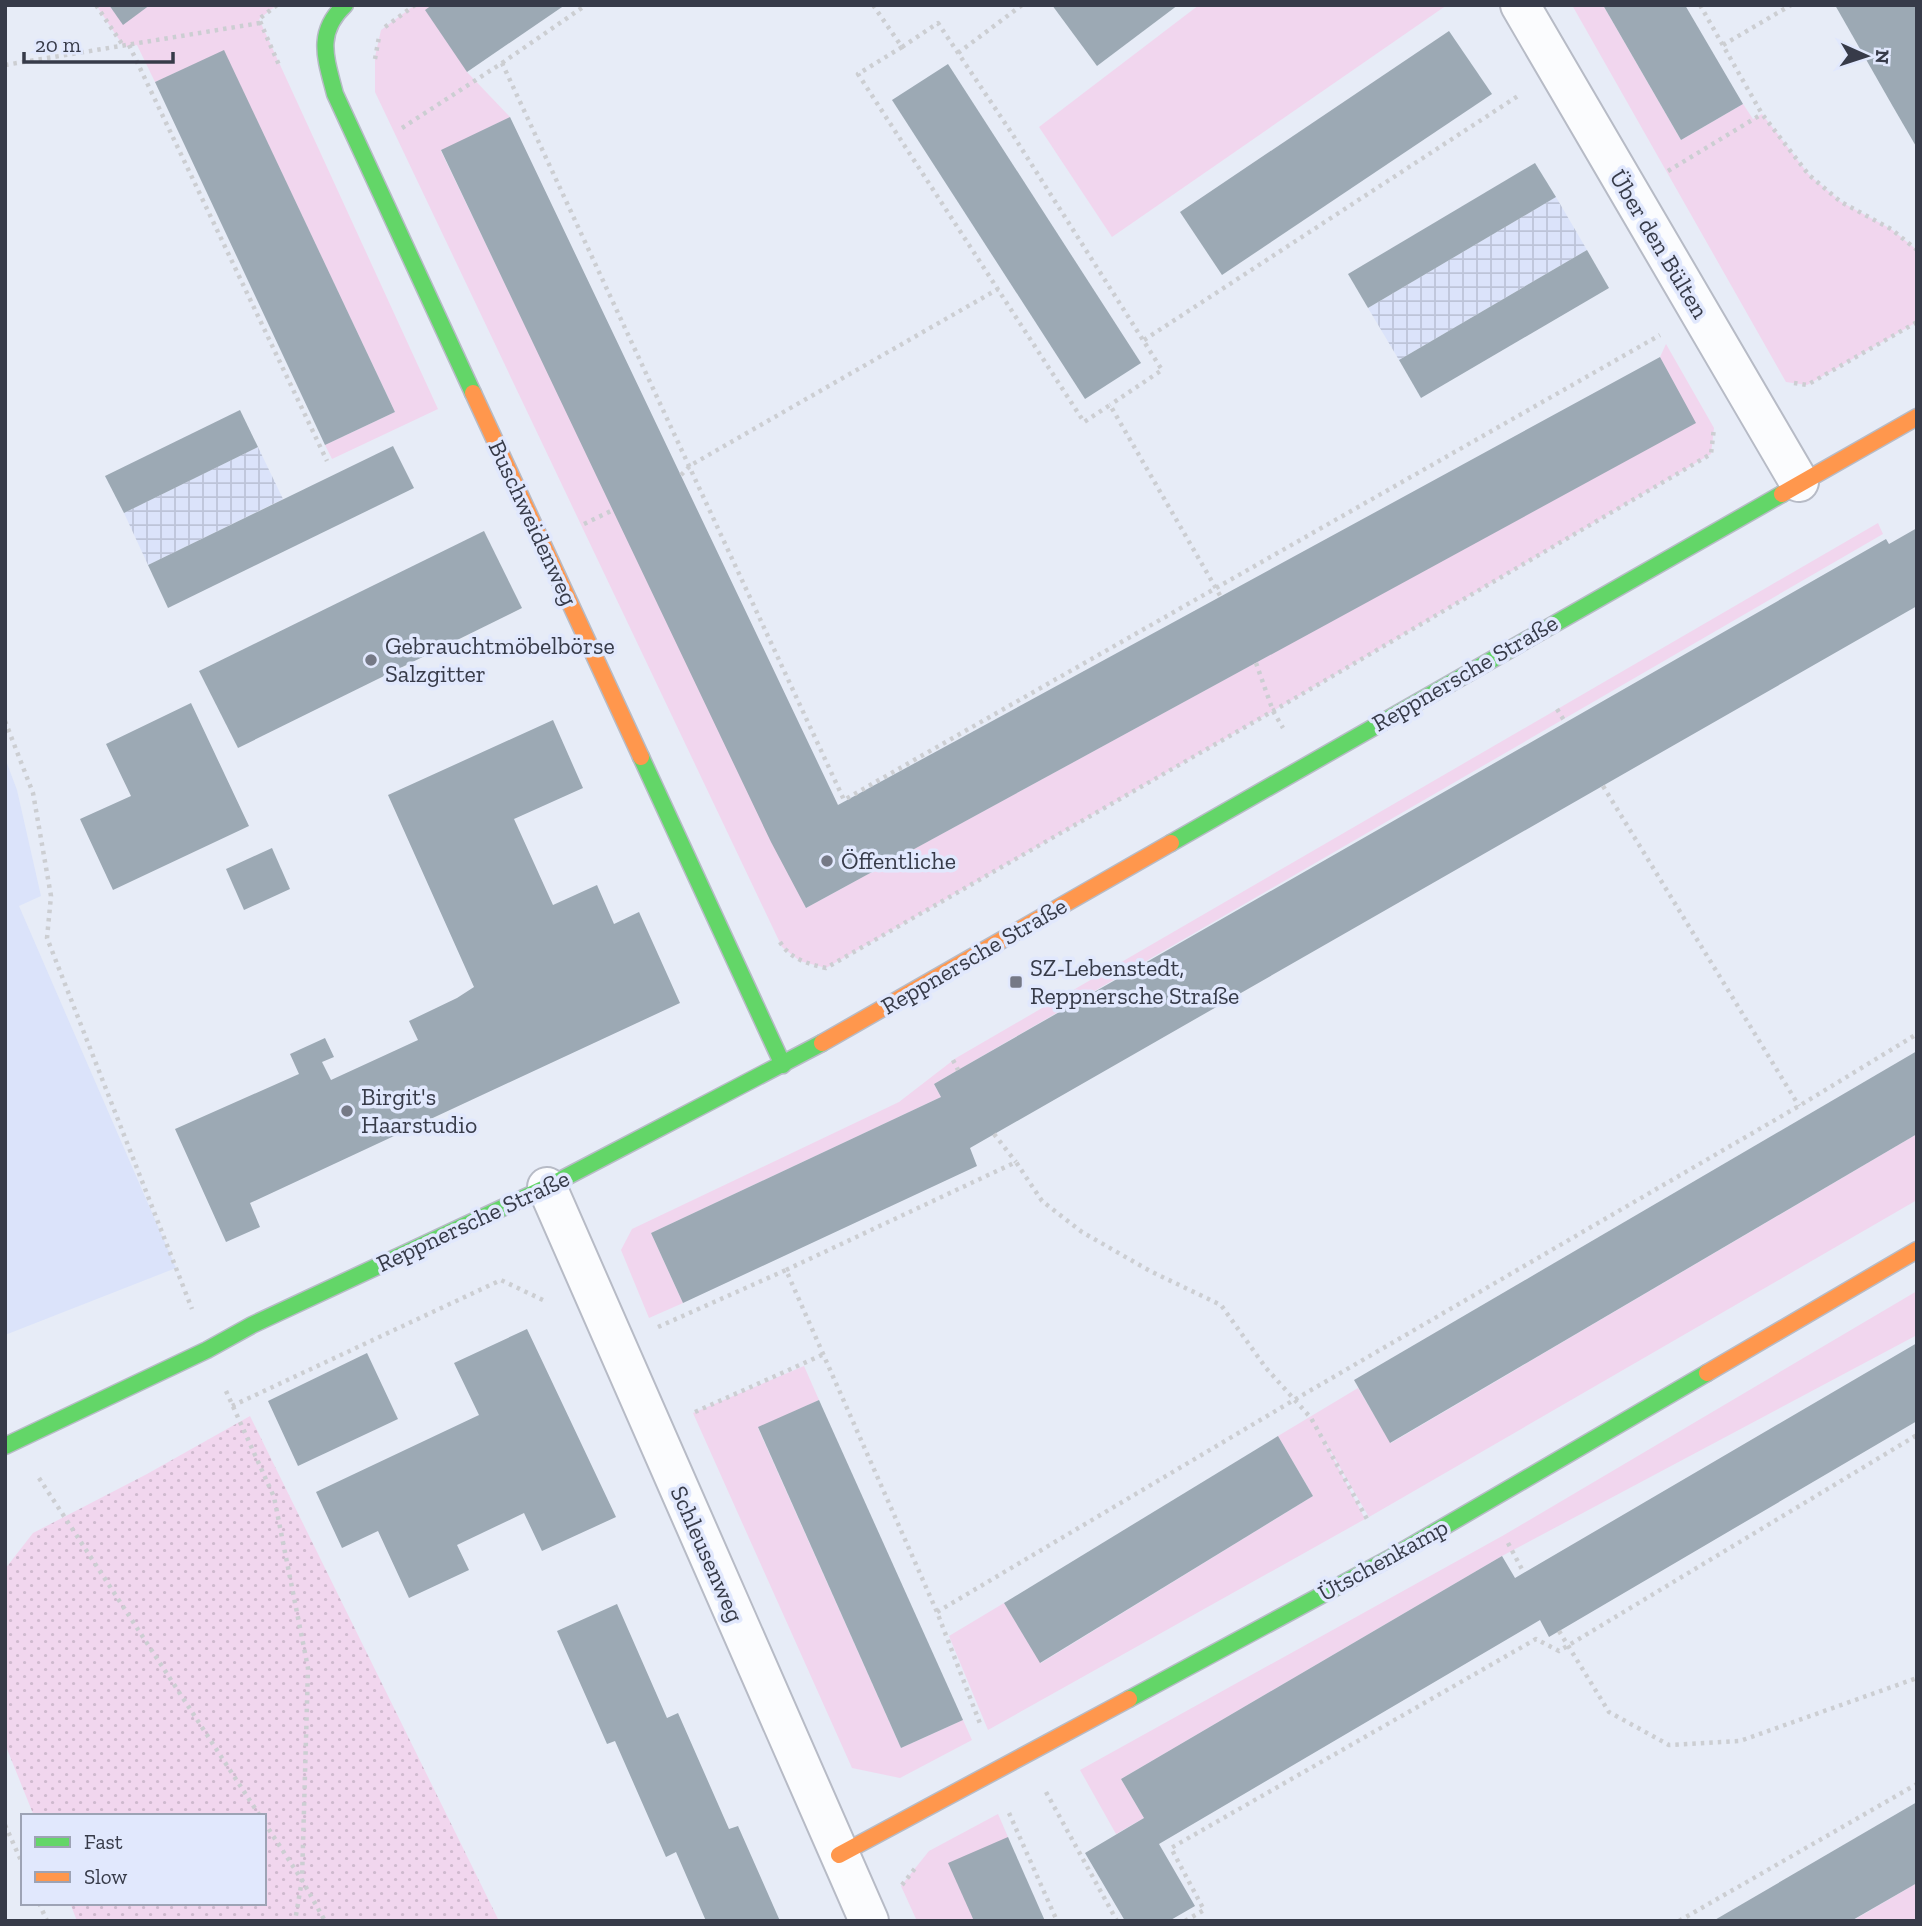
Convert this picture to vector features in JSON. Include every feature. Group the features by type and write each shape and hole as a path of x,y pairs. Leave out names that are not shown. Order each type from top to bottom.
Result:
{"street":[{"name":"Über den Bülten","path":"1520,5 1799,482"},
{"name":"Buschweidenweg","path":"338,10 323,46 335,94 783,1065"},
{"name":"Reppnersche Straße","path":"10,1444 207,1350 252,1325 547,1187 783,1065 1799,482 1917,417"},
{"name":"Schleusenweg","path":"547,1187 869,1921"},
{"name":"Ütschenkamp","path":"839,1854 1392,1557 1917,1250"}],"path":[{"path":"96,5 127,46 327,461"},
{"path":"375,69 381,30 415,5"},
{"path":"396,132 586,5"},
{"path":"873,5 902,47"},
{"path":"958,53 1022,5"},
{"path":"1700,5 1762,114 1809,175 1841,202 1891,229 1917,250"},
{"path":"1723,45 1791,5"},
{"path":"5,65 260,23"},
{"path":"938,23 958,53 1162,370 1084,422 858,74 938,23"},
{"path":"502,63 845,800 1661,335"},
{"path":"1144,340 1523,93"},
{"path":"1674,183 1667,171 1762,114"},
{"path":"681,475 691,465 999,289"},
{"path":"1786,382 1807,385 1917,322"},
{"path":"1655,324 1666,344"},
{"path":"1110,405 1221,597"},
{"path":"776,934 782,947 803,963 826,968 1712,454 1714,428"},
{"path":"589,537 583,524 613,510"},
{"path":"1256,663 1273,711 1304,766"},
{"path":"1557,709 1565,722"},
{"path":"5,721 33,793 51,896 47,938 207,1350 274,1497 309,1668 302,1880 295,1921"},
{"path":"1603,786 1799,1106"},
{"path":"937,1612 1917,1034"},
{"path":"953,1060 958,1070"},
{"path":"994,1134 1042,1201 1082,1232 1150,1271 1221,1305 1266,1368 1311,1418 1368,1521"},
{"path":"654,1328 786,1270 1016,1162"},
{"path":"786,1270 937,1612 985,1736"},
{"path":"232,1406 501,1280 544,1299 550,1312"},
{"path":"693,1413 822,1355"},
{"path":"1185,1921 1204,1910 1171,1848 1536,1639 1559,1651 1917,1434"},
{"path":"10,1444 259,1814"},
{"path":"1504,1535 1524,1573"},
{"path":"1559,1631 1609,1712 1669,1745 1740,1741 1917,1678"},
{"path":"1679,1921 1917,1784"},
{"path":"1044,1788 1117,1921"},
{"path":"1007,1809 1057,1921"},
{"path":"5,1825 21,1861"},
{"path":"266,1825 325,1921"},
{"path":"40,1905 47,1921"}],"shaded area":[{"path":"96,5 109,5 123,24 150,5 277,5 259,19 438,409 332,459 325,445 395,412 224,51 155,82 137,45 124,47"},
{"path":"415,5 432,5 467,72 510,117 441,151 806,908 1695,423 1660,357 1666,344 1714,428 1711,454 1273,711 826,968 800,961 782,947 375,92 375,57 381,30"},
{"path":"1199,5 1447,5 1112,237 1039,127"},
{"path":"1572,5 1603,5 1681,140 1743,104 1753,119 1762,114 1809,175 1841,202 1891,229 1917,250 1917,322 1807,385 1786,382"},
{"path":"1556,197 1587,250 1399,360 1368,308"},
{"path":"258,447 283,499 148,565 124,513"},
{"path":"1878,523 1883,534 934,1084 941,1097 651,1233 683,1303 649,1318 621,1250 632,1229 899,1102 956,1058"},
{"path":"5,758 17,790 41,896 19,906 176,1268 5,1335"},
{"path":"1917,1134 1917,1200 1369,1517 1321,1435 1365,1519 988,1730 949,1636 1004,1603 1041,1663 1313,1496 1278,1436 1358,1388 1391,1443"},
{"path":"1917,1291 1917,1335 1502,1556 1121,1779 1144,1818 1116,1834 1080,1770 1504,1535"},
{"path":"804,1366 819,1400 758,1428 901,1748 963,1720 972,1740 900,1778 852,1768 693,1413"},
{"path":"250,1416 499,1921 77,1921 71,1905 266,1905 266,1814 33,1814 5,1744 5,1569 33,1533 147,1474"},
{"path":"998,1814 1008,1837 974,1921 917,1921 901,1886 929,1851"},
{"path":"1917,1883 1917,1921 1852,1921"}],"building":[{"path":"109,5 150,5 123,25"},
{"path":"432,5 565,5 467,72 425,10"},
{"path":"1052,5 1178,5 1097,66"},
{"path":"1603,5 1685,5 1743,104 1681,140"},
{"path":"1835,5 1917,5 1917,148 1892,105"},
{"path":"1449,31 1492,94 1222,275 1180,212"},
{"path":"224,50 395,412 325,445 155,82"},
{"path":"948,64 1141,363 1085,399 892,100"},
{"path":"510,117 838,805 1660,357 1696,423 806,908 771,842 441,150"},
{"path":"1535,163 1556,197 1368,308 1348,274"},
{"path":"1587,250 1609,288 1421,398 1399,360"},
{"path":"240,410 258,447 124,513 105,476"},
{"path":"393,446 414,488 168,608 148,565"},
{"path":"1917,528 1917,606 970,1148 977,1166 683,1303 651,1233 941,1097 934,1084 958,1070 1886,539 1889,544"},
{"path":"484,531 522,608 238,748 199,671"},
{"path":"191,703 249,826 113,890 80,819 131,796 106,744"},
{"path":"553,720 583,788 514,819 553,905 597,885 614,924 639,912 680,1003 250,1203 260,1227 226,1242 175,1129 299,1074 290,1054 325,1038 334,1057 322,1062 331,1080 418,1040 409,1021 474,987 388,795"},
{"path":"272,848 290,889 244,910 226,869"},
{"path":"1917,1051 1917,1134 1390,1443 1354,1380"},
{"path":"527,1329 616,1517 542,1551 524,1513 457,1545 469,1570 409,1598 378,1531 342,1548 316,1492 479,1415 454,1363"},
{"path":"1917,1343 1917,1421 1549,1637 1540,1620 1159,1844 1195,1906 1169,1921 1125,1921 1085,1853 1144,1818 1121,1779 1502,1556 1515,1578"},
{"path":"367,1353 398,1419 298,1466 268,1401"},
{"path":"819,1400 963,1720 901,1748 758,1427"},
{"path":"1278,1436 1313,1496 1040,1663 1004,1603"},
{"path":"617,1604 667,1718 678,1713 729,1829 738,1826 780,1921 706,1921 676,1852 666,1857 615,1741 607,1744 557,1631"},
{"path":"1917,1802 1917,1883 1851,1921 1713,1921"},
{"path":"1008,1837 1045,1921 974,1921 948,1863"}],"traffic: fast":[{"path":"345,5 336,15 326,36 326,58 335,94 473,393"},
{"path":"1171,843 1782,494"},
{"path":"641,757 783,1065"},
{"path":"5,1446 207,1350 252,1325 547,1187 822,1043"},
{"path":"1129,1699 1392,1557 1707,1373"}],"traffic: slow":[{"path":"473,393 641,757"},
{"path":"1782,494 1917,417"},
{"path":"822,1043 1171,843"},
{"path":"1707,1373 1917,1250"},
{"path":"839,1855 1129,1699"}],"place":[{"name":"Gebrauchtmöbelbörse Salzgitter","path":"371,660"},
{"name":"Öffentliche","path":"827,861"},
{"name":"SZ-Lebenstedt, Reppnersche Straße","path":"1016,982"},
{"name":"Birgit's Haarstudio","path":"347,1111"}]}
